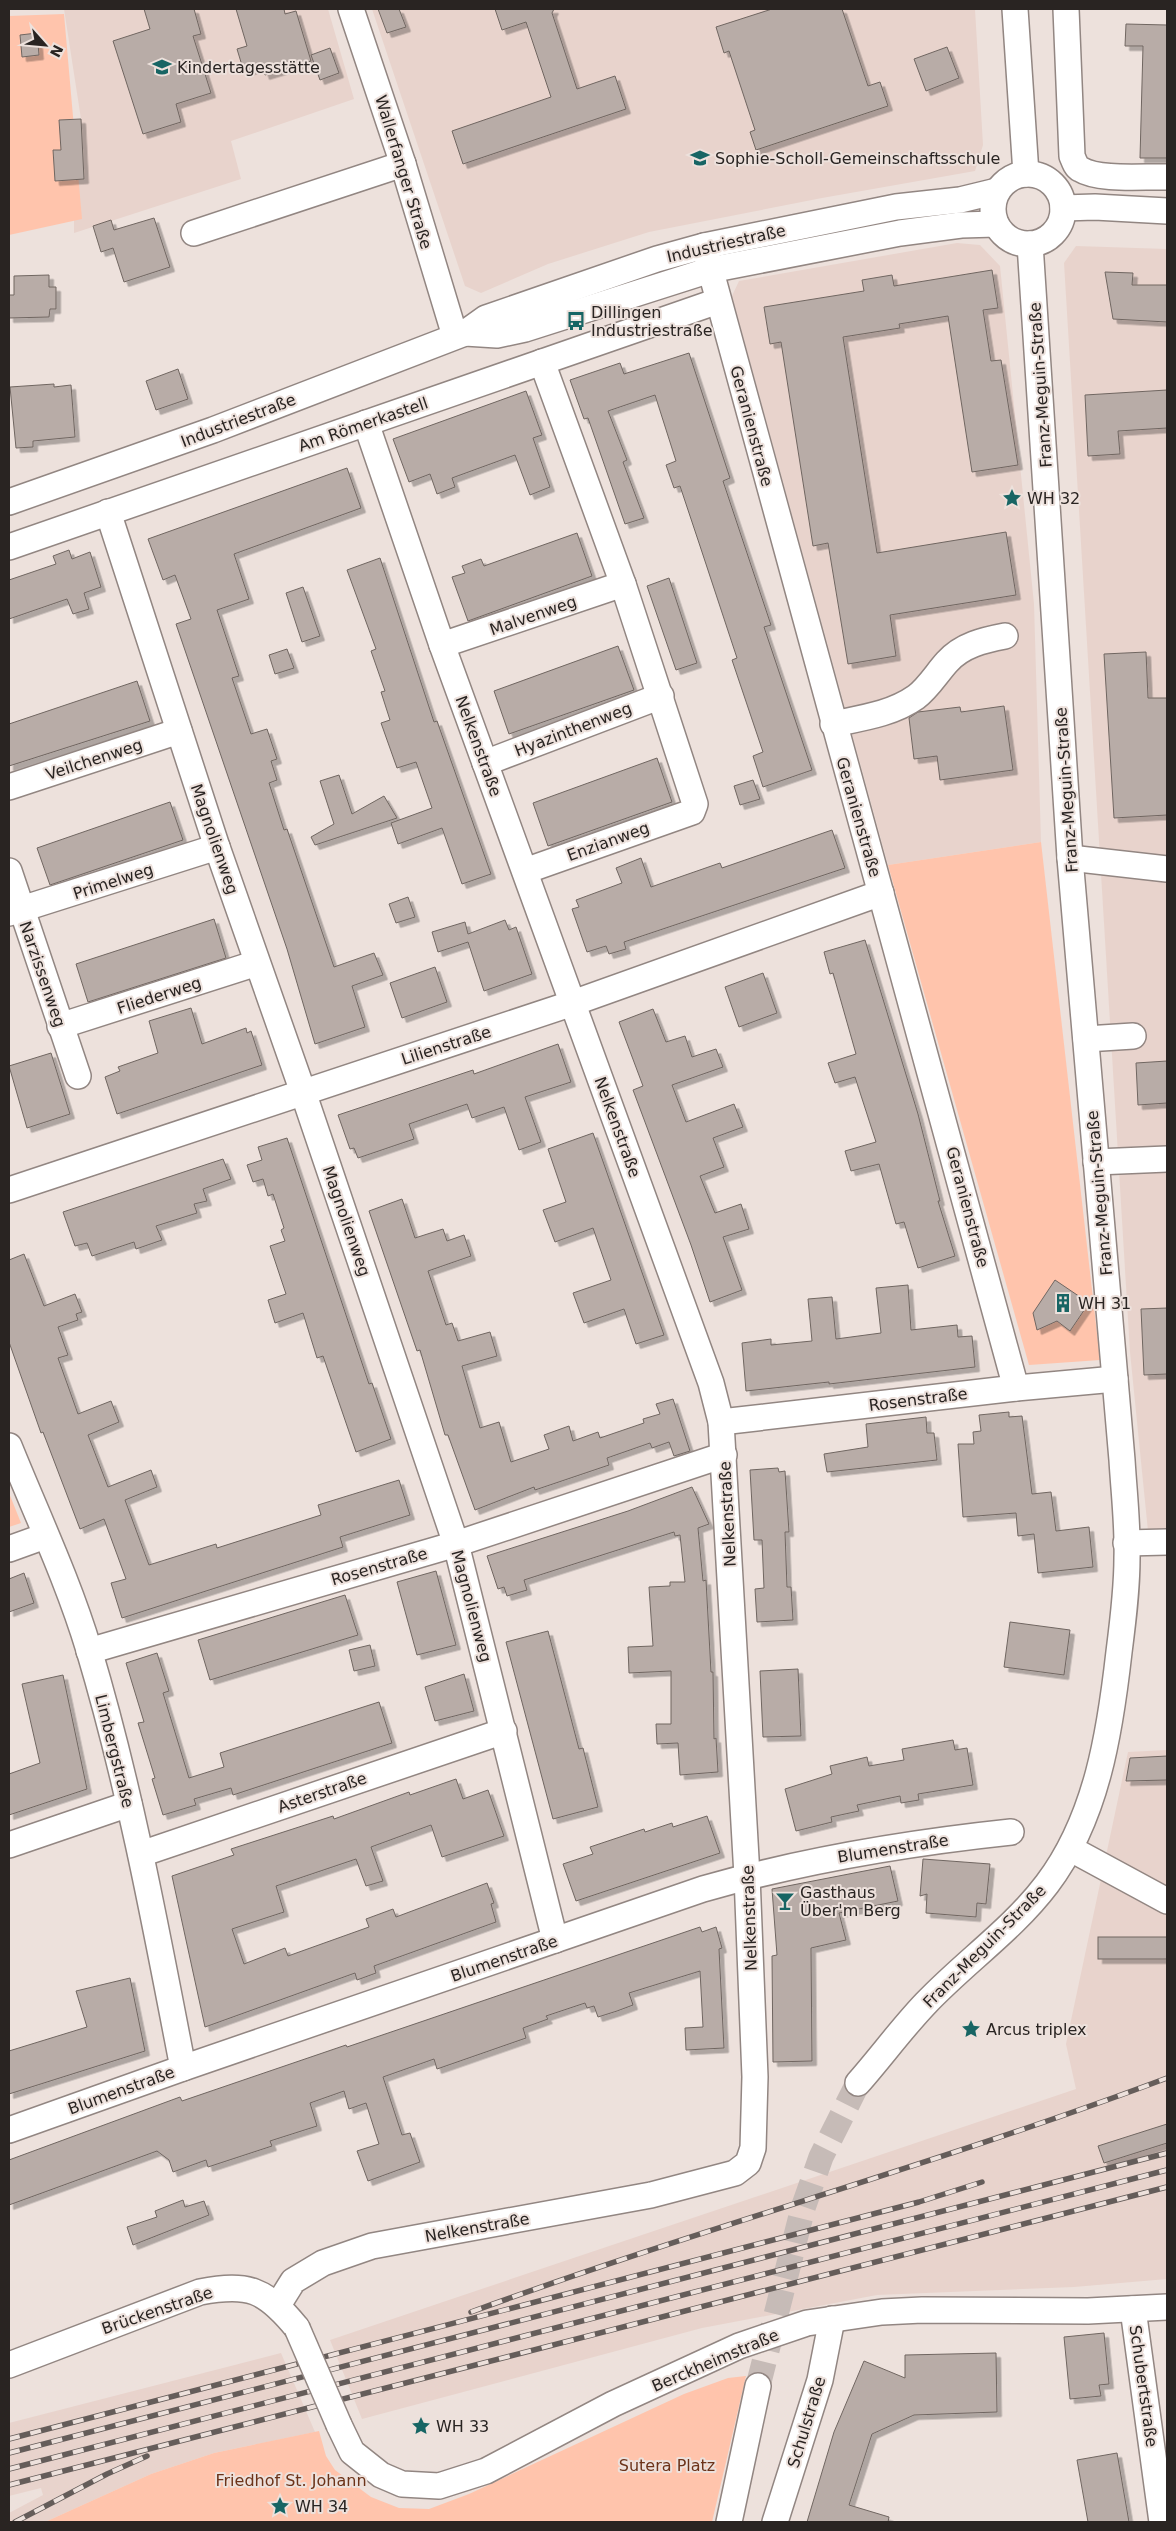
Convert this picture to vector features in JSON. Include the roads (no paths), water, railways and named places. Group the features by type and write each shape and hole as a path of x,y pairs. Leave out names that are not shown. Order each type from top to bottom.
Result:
{"street":[{"name":"Wallerfanger Straße","path":"351,9 460,334"},
{"path":"1015,9 1026,174"},
{"path":"1066,9 1072,156 1075,164 1080,169 1095,175 1167,177"},
{"path":"194,233 403,164"},
{"path":"1026,174 1046,179 1054,186 1060,195 1062,208 1058,227 1051,235 1042,242 1030,244 1010,240 996,224 993,208 997,191 1005,182 1026,174"},
{"name":"Industriestraße","path":"9,502 213,430 460,334 486,318 656,259 704,246 896,207 960,200 997,191"},
{"path":"1062,208 1095,207 1167,211"},
{"name":"Industriestraße","path":"460,334 497,334 525,329 710,270 900,233 961,225 996,224"},
{"name":"Franz-Meguin-Straße","path":"858,2083 926,2003 1016,1918 1047,1885 1071,1849 1094,1787 1116,1682 1124,1615 1126,1543 1115,1379 1070,858 1030,244"},
{"name":"Geranienstraße","path":"704,246 833,724 1016,1388"},
{"name":"Am Römerkastell","path":"9,547 718,301"},
{"path":"542,362 623,584 661,696"},
{"name":"Nelkenstraße","path":"278,2305 293,2281 322,2263 372,2246 651,2196 735,2173 748,2163 753,2148 755,2076 747,1876 721,1422 711,1383 442,645 366,424"},
{"name":"Magnolienweg","path":"108,512 217,847 303,1092 456,1544 555,1940"},
{"name":"Malvenweg","path":"442,645 623,584"},
{"path":"833,724 888,712 917,696 948,660 967,647 980,641 1005,636"},
{"name":"Hyazinthenweg","path":"485,763 661,696"},
{"name":"Enzianweg","path":"525,871 692,812 695,804 661,696"},
{"name":"Veilchenweg","path":"9,787 179,731"},
{"name":"Primelweg","path":"15,912 217,847"},
{"path":"1070,858 1167,869"},
{"name":"Narzissenweg","path":"9,871 15,912 78,1076"},
{"name":"Lilienstraße","path":"9,1190 573,1002 881,893"},
{"name":"Fliederweg","path":"60,1026 257,963"},
{"path":"1086,1039 1133,1036"},
{"path":"1096,1162 1167,1159"},
{"name":"Rosenstraße","path":"721,1422 1016,1388 1115,1379"},
{"name":"Limbergstraße","path":"9,1446 68,1588 89,1651 141,1854 184,2068"},
{"name":"Rosenstraße","path":"89,1651 456,1544 724,1455"},
{"path":"9,1549 45,1536"},
{"path":"1126,1543 1167,1542"},
{"name":"Asterstraße","path":"141,1854 504,1731"},
{"path":"9,1845 129,1804"},
{"name":"Blumenstraße","path":"9,2130 555,1940 747,1876 926,1841 1011,1832"},
{"path":"1071,1849 1167,1901"},
{"name":"Brückenstraße","path":"9,2365 200,2292 229,2287 255,2291 278,2305 297,2328"},
{"name":"Berckheimstraße","path":"297,2328 352,2452 380,2476 402,2484 439,2486 486,2471 613,2404 739,2346 784,2330 832,2320 922,2310 1133,2309 1167,2307"},
{"name":"Schubertstraße","path":"1133,2309 1162,2522"},
{"name":"Schulstraße","path":"775,2522 820,2380 832,2320"},
{"path":"729,2522 758,2386"}],"tunnel":[{"path":"758,2386 803,2208 821,2157 858,2083"}],"railway":[{"path":"471,2312 645,2252 994,2139 1167,2078"},
{"path":"9,2453 1167,2153"},
{"path":"9,2469 1167,2170"},
{"path":"9,2439 919,2202 982,2182"},
{"path":"9,2485 1167,2187"},
{"path":"15,2522 107,2474 147,2456"}],"place":[{"name":"Kindertagesstätte","path":"162,67"},
{"name":"Sophie-Scholl-Gemeinschaftsschule","path":"700,158"},
{"name":"Dillingen Industriestraße","path":"576,321"},
{"name":"WH 32","path":"1012,498"},
{"name":"WH 31","path":"1063,1303"},
{"name":"Gasthaus Über'm Berg","path":"785,1901"},
{"name":"Arcus triplex","path":"971,2029"},
{"name":"WH 33","path":"421,2426"},
{"name":"WH 34","path":"280,2506"}],"park label":[{"name":"Sutera Platz","path":"667,2465"},
{"name":"Friedhof St. Johann","path":"291,2480"}]}
